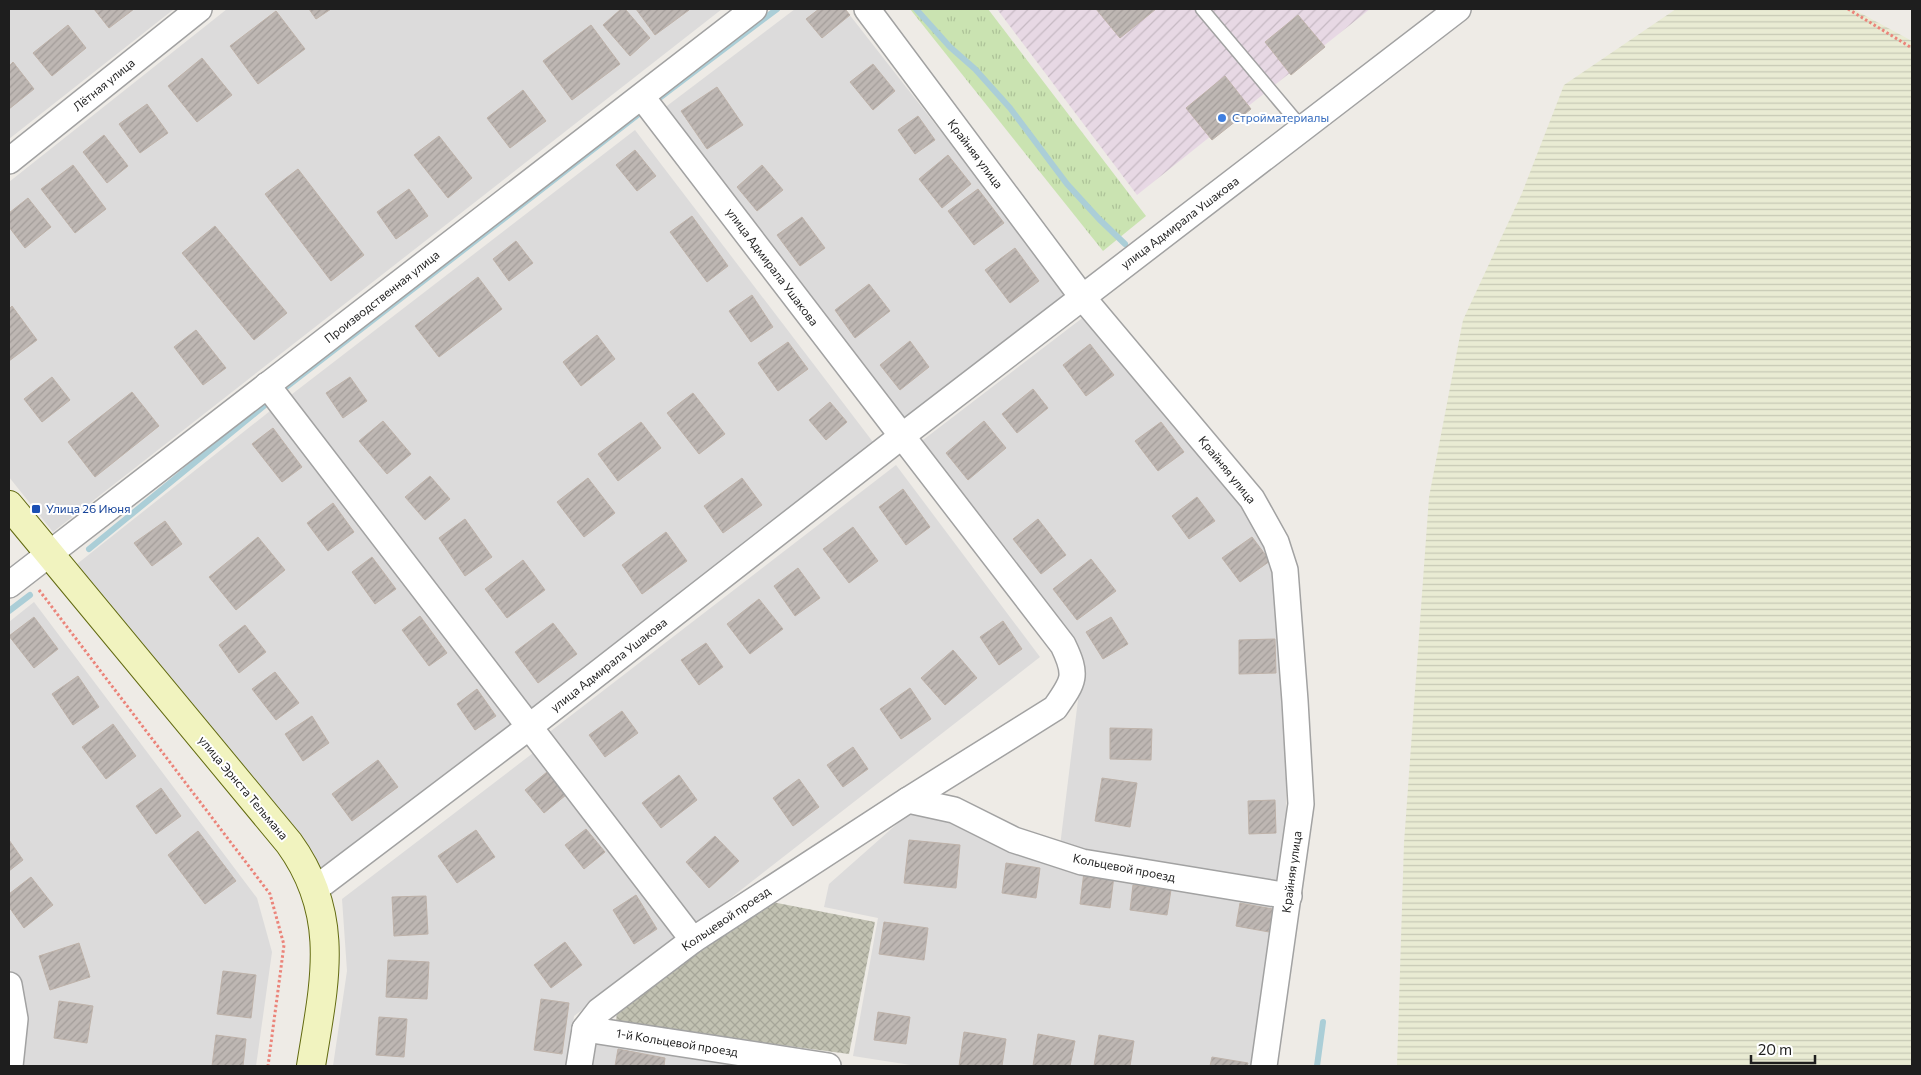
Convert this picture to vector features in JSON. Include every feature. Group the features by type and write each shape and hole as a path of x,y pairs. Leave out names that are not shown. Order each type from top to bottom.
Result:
{"main road":[{"path":"10,517 43,547"},
{"name":"улица Эрнста Тельмана","path":"43,547 288,843 305,869 314,890 323,925 326,960 311,1066"}],"street":[{"name":"Лётная улица","path":"9,161 199,9"},
{"name":"Производственная улица","path":"15,575 43,547 268,385 754,9"},
{"name":"Крайняя улица","path":"867,9 1083,298 1252,499 1276,542 1285,570 1301,804 1264,1066"},
{"name":"улица Адмирала Ушакова","path":"314,890 529,727 902,436 1458,9"},
{"name":"улица Адмирала Ушакова","path":"642,97 1063,645"},
{"path":"268,385 693,940"},
{"name":"Кольцевой проезд","path":"579,1066 585,1029 599,1011 693,940 908,800 1055,708 1071,686 1072,664 1063,645"},
{"name":"Кольцевой проезд","path":"908,800 954,810 1014,840 1082,862 1289,896"},
{"path":"9,985 15,1018 10,1066"},
{"name":"1-й Кольцевой проезд","path":"585,1029 828,1066"}],"lane":[{"path":"1202,9 1303,129"}],"path":[{"path":"1848,9 1912,48"},
{"path":"15,575 270,894 284,945 268,1066"}],"shaded area":[{"path":"9,9 174,9 9,139"},
{"path":"227,9 722,9 53,532 9,477 9,182"},
{"path":"795,9 845,9 1068,294 893,436 651,118"},
{"path":"997,9 1370,9 1137,195"},
{"path":"1676,9 1853,9 1912,41 1912,1066 1397,1066 1404,843 1429,497 1463,320 1522,193 1564,85"},
{"path":"635,130 876,446 530,716 287,398"},
{"path":"1085,316 1244,510 1269,547 1277,576 1286,732 1286,883 1078,855 1060,846 1078,700 1063,656 906,453"},
{"path":"270,411 516,725 315,876 77,564"},
{"path":"896,465 1040,657 696,925 547,734"},
{"path":"34,602 257,898 272,952 256,1066 21,1066 28,1011 9,967 9,622"},
{"path":"537,750 680,936 574,1016 567,1066 333,1066 347,971 342,899"},
{"path":"915,808 1049,866 1283,902 1254,1066 917,1066 853,1056 878,918 824,907 829,884"},
{"path":"772,902 875,922 849,1054 616,1023 617,1009"},
{"path":"594,1038 776,1066 590,1066"}],"green space":[{"path":"910,9 988,9 1146,216 1103,251"}],"building":[{"path":"94,9 134,9 109,28"},
{"path":"309,9 331,9 316,19"},
{"path":"621,9 625,9 650,38 630,56 603,25"},
{"path":"636,9 688,9 689,10 655,35"},
{"path":"819,9 845,9 850,15 822,38 806,19"},
{"path":"1096,9 1156,9 1120,38"},
{"path":"276,11 305,49 258,84 230,46"},
{"path":"1298,15 1325,47 1291,75 1265,42"},
{"path":"68,25 86,48 52,76 33,53"},
{"path":"591,25 620,64 572,100 543,61"},
{"path":"202,58 232,95 197,122 168,86"},
{"path":"13,62 34,89 9,109 9,66"},
{"path":"873,64 895,91 873,110 850,82"},
{"path":"1225,76 1251,109 1212,140 1186,108"},
{"path":"717,87 743,125 707,149 681,111"},
{"path":"523,90 546,121 510,148 487,118"},
{"path":"147,104 168,133 140,153 119,124"},
{"path":"918,116 935,140 915,154 898,130"},
{"path":"104,135 128,166 107,183 83,152"},
{"path":"439,136 472,178 448,198 414,155"},
{"path":"635,150 656,176 637,191 616,165"},
{"path":"948,155 971,184 942,208 919,179"},
{"path":"73,165 106,209 75,233 41,189"},
{"path":"762,165 783,190 757,211 737,187"},
{"path":"298,169 364,255 331,281 265,194"},
{"path":"409,189 428,216 396,239 377,212"},
{"path":"978,189 1004,223 974,245 948,211"},
{"path":"28,198 51,227 25,248 9,227 9,213"},
{"path":"692,216 728,266 707,282 670,232"},
{"path":"802,217 825,248 800,266 777,235"},
{"path":"215,226 287,313 254,340 182,253"},
{"path":"516,241 533,263 509,281 493,259"},
{"path":"1015,248 1039,281 1010,303 985,270"},
{"path":"478,277 502,309 439,357 415,326"},
{"path":"869,284 890,311 855,338 835,310"},
{"path":"752,295 773,327 751,342 729,311"},
{"path":"12,306 37,340 9,361 9,309"},
{"path":"196,330 226,368 203,385 174,347"},
{"path":"597,335 615,359 581,386 563,362"},
{"path":"910,341 929,367 900,390 880,365"},
{"path":"788,342 808,369 778,391 758,363"},
{"path":"1090,344 1114,375 1086,396 1063,365"},
{"path":"52,377 70,400 42,422 24,399"},
{"path":"350,377 367,401 343,418 326,393"},
{"path":"1033,389 1048,408 1017,433 1002,414"},
{"path":"132,392 159,426 95,477 68,442"},
{"path":"693,393 725,434 699,454 667,413"},
{"path":"830,402 847,422 826,440 809,420"},
{"path":"383,421 411,454 387,474 359,441"},
{"path":"984,421 1006,448 968,480 946,453"},
{"path":"641,422 661,448 618,481 598,454"},
{"path":"1161,422 1184,452 1158,471 1135,441"},
{"path":"273,428 302,467 282,482 252,444"},
{"path":"430,476 450,499 425,520 405,497"},
{"path":"588,478 615,513 584,537 557,502"},
{"path":"742,478 762,505 723,533 704,506"},
{"path":"903,489 930,527 906,545 879,507"},
{"path":"1197,497 1215,521 1189,539 1172,516"},
{"path":"333,503 354,532 328,551 307,523"},
{"path":"465,519 492,557 465,576 439,538"},
{"path":"1038,519 1066,555 1041,574 1013,539"},
{"path":"165,521 182,544 152,566 134,543"},
{"path":"853,527 878,561 849,583 823,549"},
{"path":"666,532 687,561 642,594 622,565"},
{"path":"258,537 285,570 236,610 209,577"},
{"path":"1252,537 1270,561 1240,582 1222,558"},
{"path":"372,557 396,589 375,604 352,572"},
{"path":"1091,559 1116,591 1077,620 1053,589"},
{"path":"523,560 545,590 507,618 485,589"},
{"path":"798,568 820,598 795,616 774,586"},
{"path":"759,599 783,629 750,654 727,624"},
{"path":"420,616 447,653 429,666 402,630"},
{"path":"34,617 58,649 34,668 9,636"},
{"path":"1111,617 1128,644 1103,659 1086,632"},
{"path":"1003,621 1022,649 999,665 980,637"},
{"path":"553,623 577,654 538,683 515,652"},
{"path":"245,625 266,652 239,673 219,645"},
{"path":"1275,639 1276,673 1239,674 1239,640"},
{"path":"706,643 723,667 699,685 681,660"},
{"path":"953,650 977,678 945,705 921,678"},
{"path":"275,672 299,703 276,720 252,689"},
{"path":"78,676 99,707 73,725 52,694"},
{"path":"910,688 931,719 901,739 880,709"},
{"path":"477,689 496,716 475,730 457,704"},
{"path":"622,711 638,733 605,757 589,735"},
{"path":"312,716 329,743 303,761 285,734"},
{"path":"113,724 136,756 106,779 82,747"},
{"path":"1110,728 1152,729 1151,760 1110,759"},
{"path":"853,747 868,769 843,787 827,765"},
{"path":"378,760 398,787 352,821 332,794"},
{"path":"547,772 566,795 544,813 525,790"},
{"path":"679,775 697,800 661,828 642,803"},
{"path":"1102,778 1137,783 1130,827 1095,821"},
{"path":"799,779 819,807 793,826 773,798"},
{"path":"161,788 181,816 156,834 136,806"},
{"path":"1275,800 1276,833 1249,834 1248,801"},
{"path":"586,829 605,852 584,869 565,845"},
{"path":"476,830 495,857 457,883 438,856"},
{"path":"198,831 236,881 205,904 168,855"},
{"path":"715,836 739,861 709,888 686,862"},
{"path":"9,840 23,860 9,871"},
{"path":"909,840 960,845 956,888 904,883"},
{"path":"1006,863 1040,868 1036,898 1002,893"},
{"path":"1084,872 1114,876 1110,908 1080,904"},
{"path":"31,877 53,905 24,928 9,907 9,894"},
{"path":"1133,885 1171,890 1167,915 1130,910"},
{"path":"636,895 657,929 634,944 613,910"},
{"path":"426,896 428,934 394,936 392,897"},
{"path":"1240,903 1273,909 1269,932 1236,926"},
{"path":"884,922 928,928 924,960 879,954"},
{"path":"565,942 582,965 551,988 534,965"},
{"path":"79,943 90,977 50,990 39,956"},
{"path":"388,960 429,962 427,999 386,997"},
{"path":"223,971 256,975 251,1018 217,1014"},
{"path":"541,999 569,1003 562,1054 534,1050"},
{"path":"59,1001 93,1006 87,1043 54,1038"},
{"path":"878,1012 910,1017 906,1044 874,1040"},
{"path":"379,1017 407,1019 404,1057 376,1055"},
{"path":"964,1032 1006,1039 1002,1066 959,1066"},
{"path":"1038,1034 1075,1041 1070,1066 1033,1066"},
{"path":"216,1035 246,1039 243,1066 212,1066"},
{"path":"1099,1035 1134,1041 1130,1066 1094,1066"},
{"path":"618,1049 665,1058 664,1066 615,1066"},
{"path":"1212,1057 1248,1063 1247,1066 1210,1066"}],"waterway":[{"path":"658,99 777,9"},
{"path":"916,9 950,47 975,69 1010,108 1067,184 1125,244"},
{"path":"280,392 639,114"},
{"path":"89,549 270,401"},
{"path":"9,611 30,595"},
{"path":"1317,1066 1323,1022"}],"place":[{"name":"Стройматериалы","path":"1222,118"},
{"name":"Улица 26 Июня","path":"36,509"}]}
